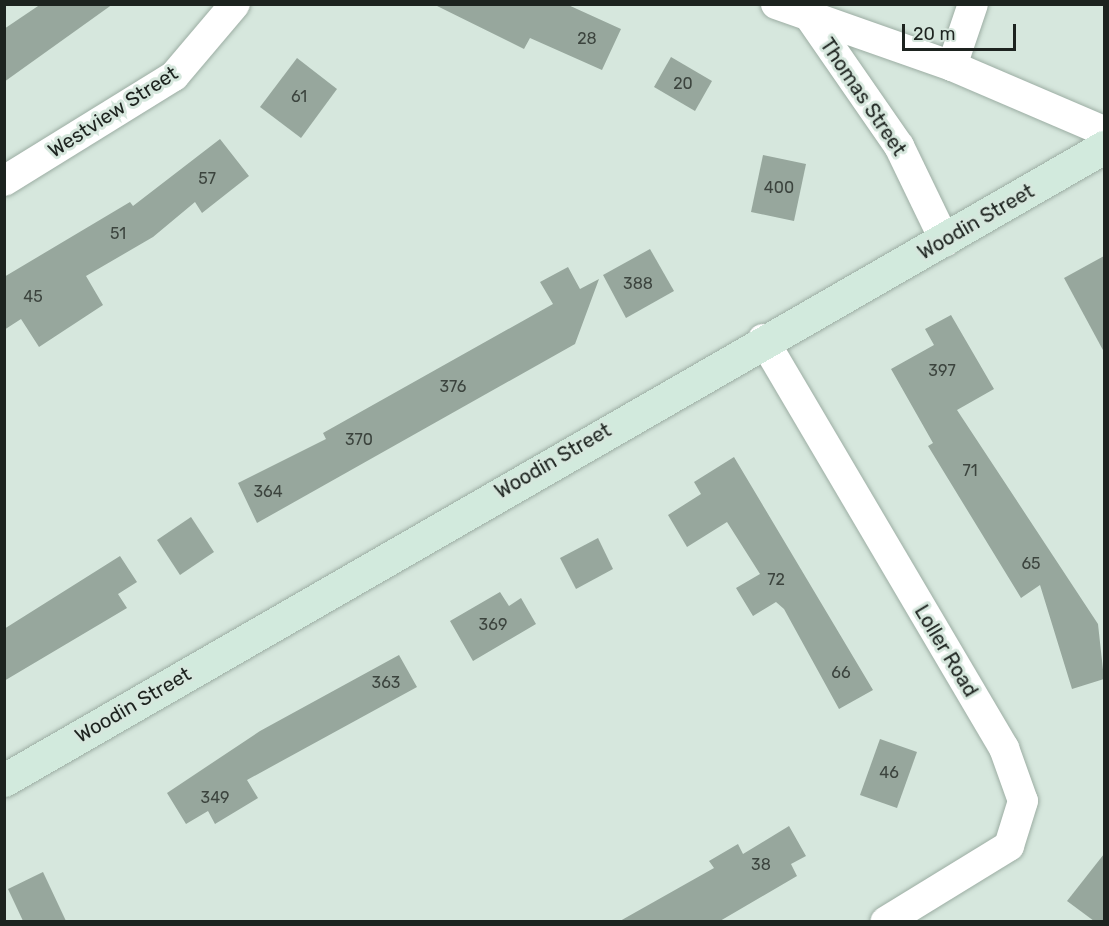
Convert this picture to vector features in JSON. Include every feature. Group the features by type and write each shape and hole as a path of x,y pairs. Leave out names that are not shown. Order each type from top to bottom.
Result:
{"main road":[{"name":"Woodin Street","path":"4,780 763,339 945,241 1104,147"}],"street":[{"name":"Westview Street","path":"4,181 174,76 236,4"},
{"name":"Thomas Street","path":"776,4 811,19 952,66 1104,131"},
{"path":"952,66 973,4"},
{"name":"Thomas Street","path":"811,19 899,146 945,241"},
{"name":"Loller Road","path":"763,339 1004,748 1023,801 1009,846 885,921"}],"building":[{"path":"41,4 113,4 4,82 4,29"},
{"path":"433,4 566,4 621,29 602,70 530,38 524,49"},
{"path":"671,57 712,81 695,111 654,87"},
{"path":"297,58 337,89 301,138 260,107"},
{"path":"220,139 249,176 202,213 195,202 153,237 86,276 103,305 39,347 21,319 4,330 4,277 130,202 133,206"},
{"path":"763,155 806,164 794,221 751,212"},
{"path":"650,249 674,291 626,318 603,275"},
{"path":"1104,256 1104,352 1064,278"},
{"path":"568,267 580,289 599,279 575,344 257,523 238,483 326,439 323,433 553,304 540,282"},
{"path":"951,315 994,389 957,410 1098,624 1104,679 1072,689 1040,585 1021,598 928,446 933,443 891,369 934,345 925,329"},
{"path":"734,457 873,690 839,709 784,609 776,602 753,616 736,588 760,574 727,522 687,547 668,515 701,494 694,482"},
{"path":"191,517 214,552 180,575 157,540"},
{"path":"598,538 613,569 576,589 560,558"},
{"path":"120,556 137,582 118,594 127,608 4,681 4,629"},
{"path":"500,592 509,606 521,598 536,624 473,661 450,621"},
{"path":"399,655 417,687 247,780 258,798 215,824 208,811 186,824 167,793 260,731"},
{"path":"880,739 917,752 897,808 860,795"},
{"path":"789,826 806,856 791,864 797,876 720,921 620,921 714,868 709,861 738,844 743,854"},
{"path":"1104,854 1104,921 1094,921 1067,901"},
{"path":"43,872 66,921 23,921 8,889"}]}
